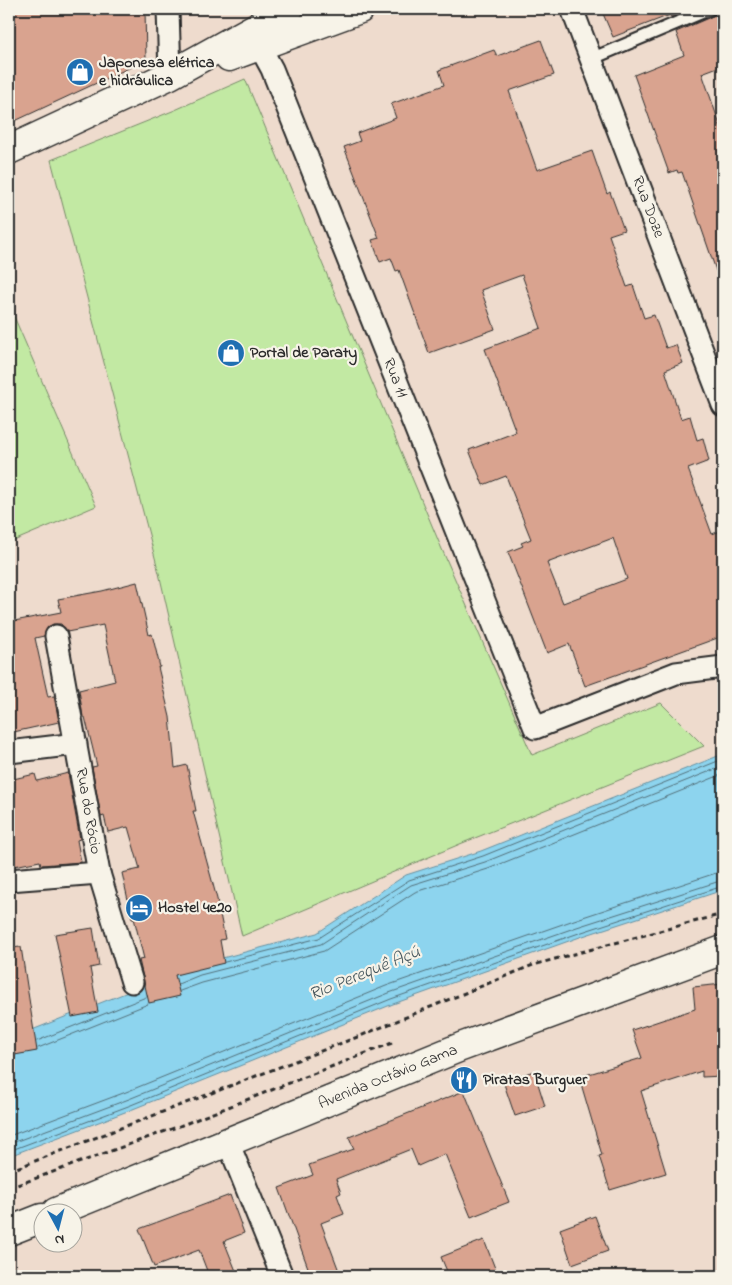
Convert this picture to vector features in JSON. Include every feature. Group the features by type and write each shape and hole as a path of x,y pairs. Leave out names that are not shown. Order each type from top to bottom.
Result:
{"street":[{"path":"168,9 170,75"},
{"path":"258,37 289,9"},
{"path":"10,146 258,37 360,9"},
{"name":"Rua Doze","path":"572,9 723,405"},
{"name":"Rua 11","path":"258,37 535,728 676,673 723,667"},
{"name":"Rua do Rócio","path":"56,636 99,873 132,982"},
{"path":"9,752 76,744"},
{"path":"9,880 99,873"},
{"name":"Avenida Octávio Gama","path":"81,1202 461,1047 723,950"},
{"path":"228,1142 282,1276"},
{"path":"9,1231 32,1222"}],"lane":[{"path":"591,59 710,9"}],"path":[{"path":"9,1171 360,1036 533,965 723,914"}],"green space":[{"name":"Portal de Paraty","path":"245,79 441,547 532,755 661,703 704,746 460,844 242,936 159,573 51,160 175,110"},
{"path":"9,305 96,506 9,543"}],"water":[{"name":"Rio Perequê Açú","path":"723,754 723,890 580,937 393,1004 133,1109 9,1156 9,1042 27,1032 196,965 317,933 406,875 481,851"}],"building":[{"path":"9,9 145,9 146,60 15,121 9,103"},
{"path":"601,9 691,9 613,37"},
{"path":"717,9 723,9 723,65 702,73 723,134 723,281 720,282 682,172 678,173 677,170 669,173 634,75 684,55 676,32 713,16"},
{"path":"541,40 554,75 509,91 537,170 592,151 607,194 610,192 624,230 609,235 627,287 633,285 644,318 654,315 666,348 676,345 683,363 665,370 681,419 690,416 697,440 703,438 709,461 688,469 712,534 723,530 723,636 585,686 569,644 547,653 508,552 523,546 521,543 531,539 506,476 483,485 469,450 516,432 485,349 541,328 522,275 481,290 495,329 429,353 399,270 396,271 391,258 380,262 372,240 379,238 344,147 360,141 357,133 396,118 391,104 444,85 439,70 494,50 497,56","holes":["613,538 627,579 563,603 547,563"]},
{"path":"137,582 149,635 152,634 160,667 158,667 170,717 175,768 187,765 196,811 193,811 217,899 225,939 220,940 224,963 175,975 180,996 149,1003 139,960 144,959 122,873 140,869 128,827 108,832 104,816 101,817 92,767 97,766 85,717 83,717 79,690 115,681 103,625 67,632 61,624 53,624 48,627 44,636 35,638 48,697 54,696 59,722 9,733 9,622 61,612 58,599"},
{"path":"68,773 80,839 77,840 81,862 41,865 40,861 9,867 9,780 35,774 37,781"},
{"path":"93,928 99,966 90,968 98,1012 72,1017 55,934"},
{"path":"21,947 37,1051 9,1056 9,948"},
{"path":"723,984 723,1076 702,1077 702,1071 641,1091 666,1173 610,1190 599,1156 602,1155 579,1077 642,1058 632,1030 695,1009 693,987"},
{"path":"534,1071 545,1106 515,1116 503,1081"},
{"path":"464,1091 509,1202 471,1217 445,1154 418,1166 411,1149 336,1179 341,1193 337,1195 344,1214 321,1223 339,1271 324,1276 311,1276 279,1188 313,1175 309,1165 354,1149 349,1137"},
{"path":"230,1195 244,1233 224,1241 238,1276 209,1276 199,1250 154,1267 139,1229"},
{"path":"595,1216 608,1251 572,1264 560,1229"},
{"path":"484,1240 498,1276 449,1276 441,1257"}],"place":[{"name":"Japonesa elétrica e hidráulica","path":"80,72"},
{"name":"Portal de Paraty","path":"231,353"},
{"name":"Hostel 4e20","path":"139,908"},
{"name":"Piratas Burguer","path":"464,1080"}]}
